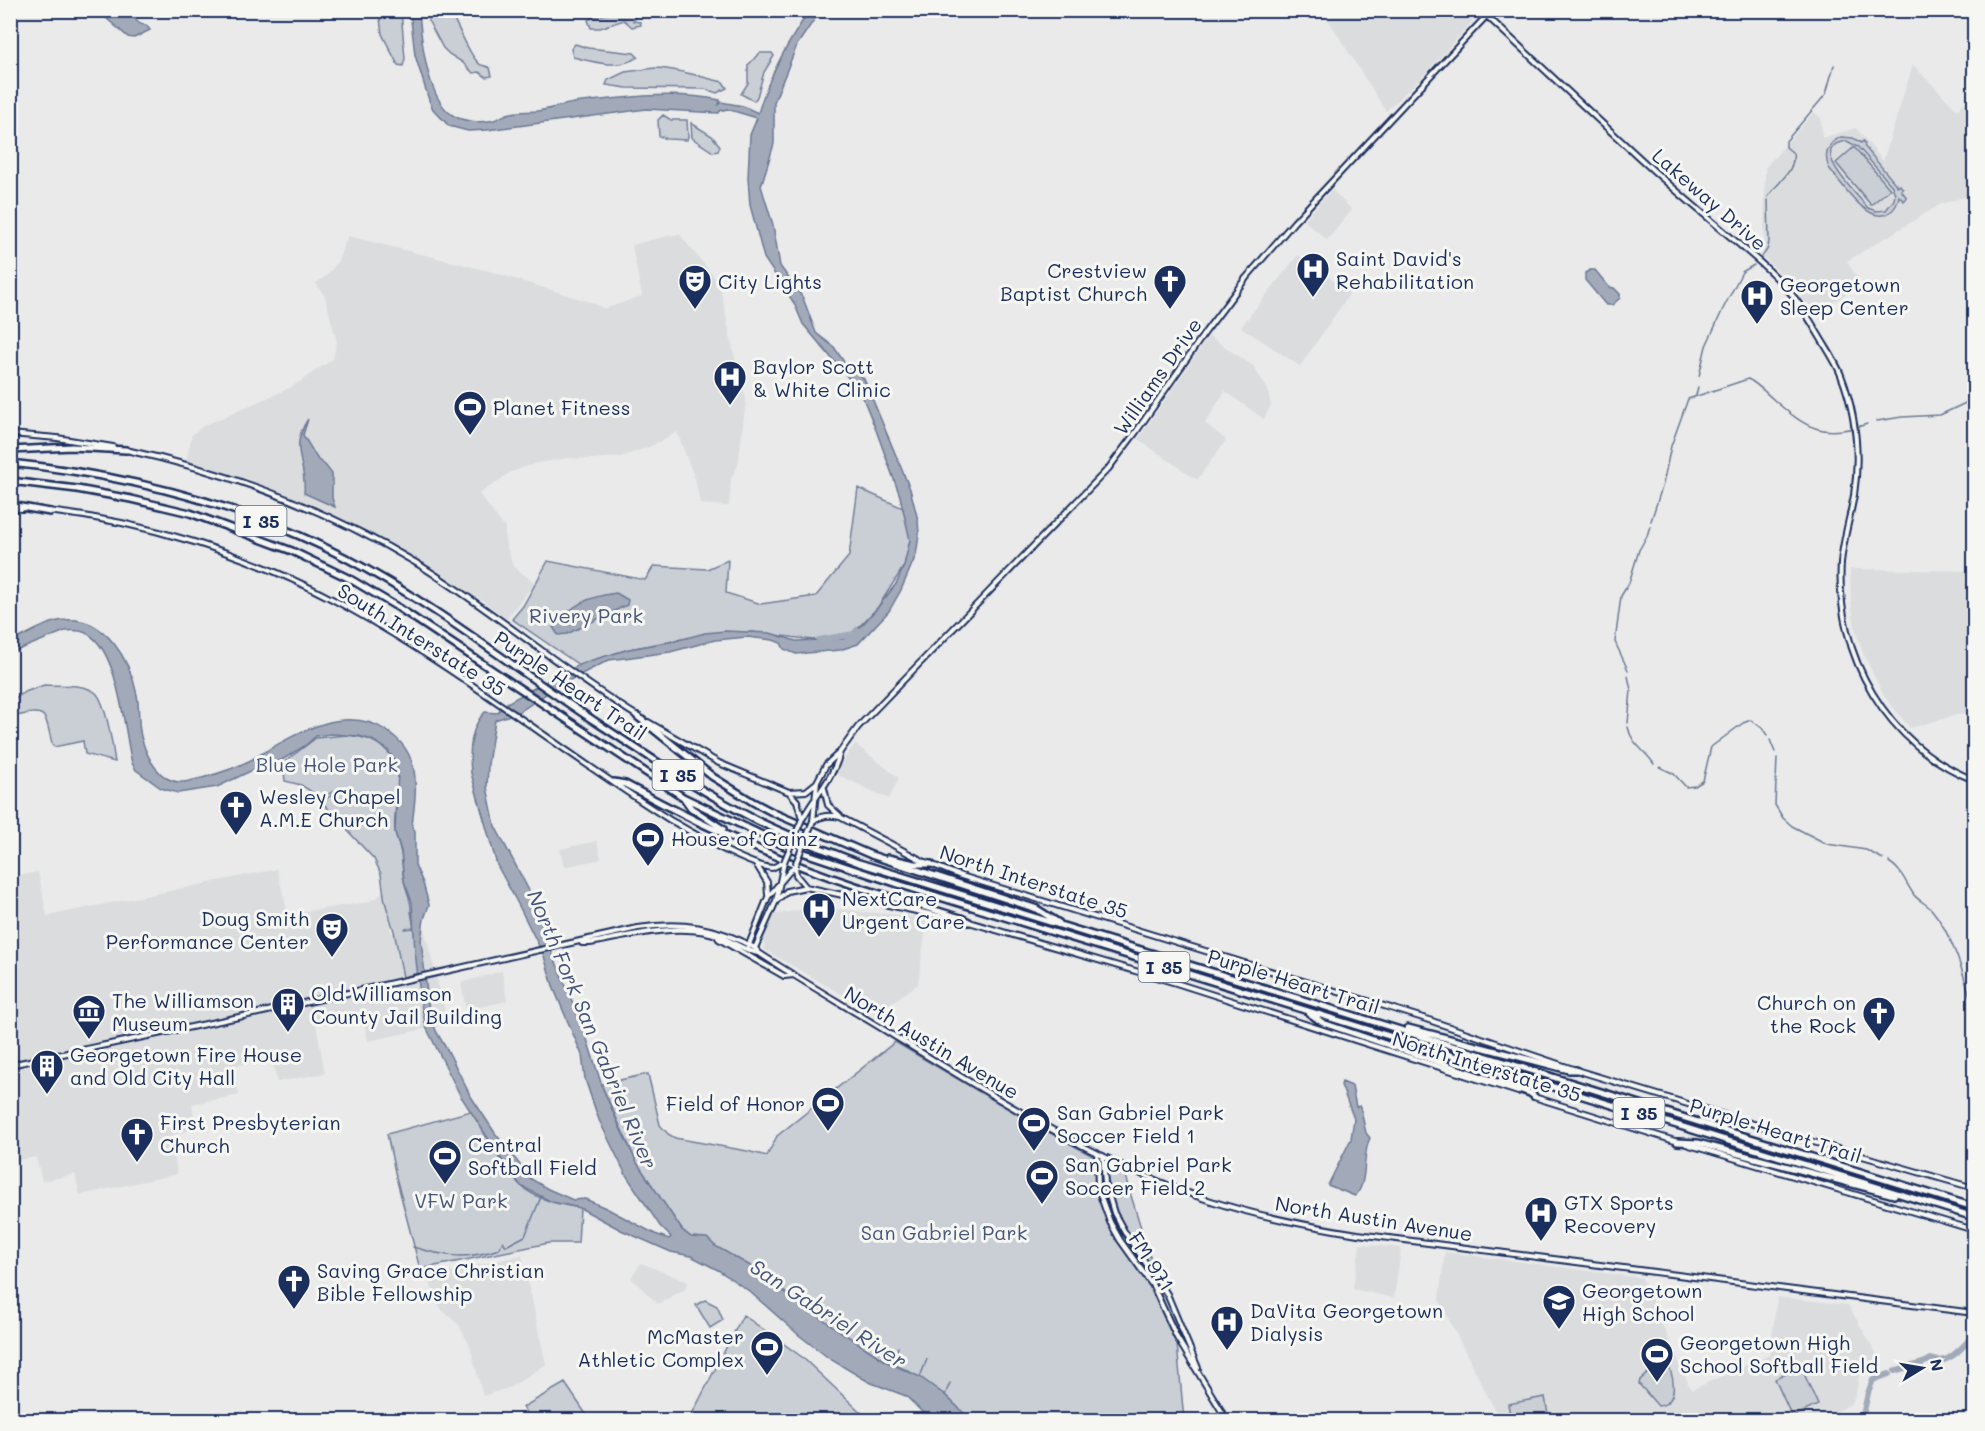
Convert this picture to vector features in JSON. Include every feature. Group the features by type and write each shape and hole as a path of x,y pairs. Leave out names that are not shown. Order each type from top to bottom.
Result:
{"highway":[{"path":"10,450 72,447 126,450"},
{"name":"Purple Heart Trail","path":"10,463 107,476 206,501 279,527 340,555 430,607 599,724 727,804 759,822 860,863 1974,1207"},
{"name":"Purple Heart Trail","path":"10,481 69,487 190,513 260,538 316,563 368,590 475,658 683,797 756,833 824,861 1974,1216"},
{"path":"10,507 50,512"},
{"path":"634,714 733,790 774,813 833,840 910,869 1037,909 1064,927"},
{"path":"614,782 625,783 731,836 856,887 932,908 969,922"},
{"path":"683,797 691,808 731,836"},
{"path":"833,840 896,860 915,864 931,864"},
{"path":"1302,1009 1323,1023 1534,1096"},
{"path":"1380,1023 1388,1022 1576,1070"},
{"path":"1677,1142 1698,1143 1915,1201 1924,1201"}],"main road":[{"name":"Williams Drive","path":"748,947 768,897 795,865 813,821 813,803 817,782 826,765 840,752 873,711 1108,469 1206,331 1289,226 1492,10"},
{"name":"Lakeway Drive","path":"1487,16 1657,174 1784,285 1803,310 1841,374 1856,436 1856,478 1841,560 1840,584 1841,605 1851,650 1857,666 1878,703 1905,735 1936,761 1974,780"},
{"path":"10,434 69,440 126,450 217,474 321,513 418,564 634,714 719,763 789,792 797,801 802,819"},
{"name":"South Interstate 35","path":"50,512 135,526 204,546 268,570 353,610 389,631 670,820 755,863 772,868 784,862"},
{"name":"Williams Drive","path":"754,950 776,901 784,862 802,819 824,787 840,752"},
{"path":"789,792 806,791 817,782"},
{"path":"824,787 828,805 840,817"},
{"path":"813,821 829,815 840,817"},
{"name":"North Interstate 35","path":"840,817 931,864 975,880 1420,1017 1576,1070 1974,1188"},
{"path":"755,863 767,882 768,897"},
{"path":"776,901 787,891 806,887 796,874 795,865"},
{"name":"North Interstate 35","path":"806,887 969,922 1176,983 1677,1142 1974,1230"},
{"name":"North Austin Avenue","path":"10,1065 569,945 590,938 638,928 678,924 719,932 754,950 1023,1113 1103,1156 1209,1200 1272,1218 1337,1231 1974,1313"},
{"name":"North Austin Avenue","path":"578,943 590,943 658,930 686,930 716,935 748,947"},
{"path":"716,935 719,939 784,976 795,975"},
{"name":"FM 971","path":"1097,1153 1096,1174 1103,1204 1120,1240 1153,1286 1167,1318 1227,1420"},
{"name":"FM 971","path":"1103,1156 1105,1183 1114,1213 1167,1294 1174,1315 1203,1378"},
{"path":"1139,1266 1145,1261"}],"shaded area":[{"path":"1345,10 1470,11 1476,17 1426,73 1386,111 1327,18"},
{"path":"1913,65 1957,110 1974,94 1974,194 1941,204 1847,261 1861,285 1818,311 1811,309 1790,282 1764,258 1765,168 1814,112 1821,118 1822,138 1856,128 1883,161"},
{"path":"1332,190 1352,210 1327,240 1304,220"},
{"path":"680,235 715,278 718,277 746,399 738,465 731,478 729,506 700,504 696,482 677,432 649,447 620,457 568,458 537,463 511,472 479,494 505,528 505,541 513,566 535,583 506,619 485,602 372,534 247,479 186,461 192,435 203,426 292,387 333,359 337,342 325,297 316,283 326,276 337,263 348,236 489,271 593,303 604,309 642,296 632,245"},
{"path":"1298,255 1350,293 1300,366 1241,327"},
{"path":"1209,336 1253,366 1267,388 1271,405 1264,419 1225,391 1205,423 1226,440 1197,480 1138,439"},
{"path":"1850,569 1974,571 1974,710 1910,728 1884,696 1862,651 1855,628 1851,601"},
{"path":"855,744 899,778 889,799 834,773"},
{"path":"597,841 601,859 564,867 560,849"},
{"path":"277,869 288,914 368,902 378,897 384,889 391,933 424,928 448,1024 368,1041 363,1017 316,1025 325,1073 277,1082 272,1059 232,1066 239,1095 192,1104 196,1129 171,1135 177,1174 80,1195 75,1174 42,1181 36,1157 11,1162 11,877 38,872 47,916"},
{"path":"815,907 927,918 918,984 876,1014 765,950 763,938 773,915"},
{"path":"502,971 507,1001 466,1010 461,983"},
{"path":"1360,1244 1401,1248 1394,1298 1353,1289"},
{"name":"Georgetown High School","path":"1445,1252 1642,1278 1691,1390 1770,1355 1777,1297 1848,1305 1879,1358 1860,1370 1852,1403 1821,1420 1500,1420 1439,1300"},
{"path":"522,1255 546,1364 511,1387 483,1396 470,1346 459,1325 441,1309 427,1277"},
{"path":"641,1263 688,1282 685,1289 658,1304 631,1278"}],"green space":[{"path":"379,11 401,11 405,59 403,66 398,65 382,34"},
{"path":"426,11 449,11 473,56 481,65 490,68 492,76 486,77 479,72 473,73 449,54 443,48 429,22"},
{"path":"620,11 636,11 637,15 633,21 640,22 641,25 632,27 624,20 600,28 591,28 588,20 591,18"},
{"path":"575,44 588,48 634,53 638,57 615,64 589,61 573,57 571,49"},
{"path":"760,53 772,53 774,56 764,72 754,101 741,94 748,83 748,65"},
{"path":"655,68 723,82 727,88 717,93 705,89 627,88 606,85 608,80 625,72"},
{"path":"663,115 671,120 687,120 687,140 667,139 659,136 658,120"},
{"path":"691,123 712,136 720,146 718,151 713,152 692,138"},
{"path":"1841,137 1853,138 1861,143 1863,141 1864,146 1898,187 1900,185 1907,198 1904,201 1899,196 1894,209 1882,215 1873,214 1865,209 1848,192 1827,163 1828,150","holes":["1847,141 1858,147 1892,186 1895,194 1894,200 1886,210 1876,211 1868,208 1832,161 1831,151 1835,144"]},
{"path":"1854,147 1890,189 1871,205 1836,163"},
{"name":"Rivery Park","path":"858,488 903,508 911,536 904,566 878,607 851,635 813,640 752,632 682,639 629,649 579,665 512,619 523,606 548,561 645,580 654,566 707,569 728,560 726,593 761,604 816,596 849,556"},
{"path":"44,685 78,686 96,693 106,715 115,762 85,754 83,741 54,747 42,714 31,713 11,717 11,701 25,692"},
{"name":"Blue Hole Park","path":"347,735 366,739 383,748 394,761 397,770 395,832 401,853 404,881 411,904 422,972 403,977 394,931 385,902 381,874 374,859 348,831 355,828 348,830 322,802 349,787 342,787 321,798 301,785 285,781 283,763 316,738"},
{"name":"San Gabriel Park","path":"895,1042 1032,1123 1124,1173 1177,1344 1184,1420 971,1420 945,1395 907,1370 887,1362 841,1332 783,1291 770,1277 715,1246 707,1239 691,1237 682,1230 637,1163 601,1084 648,1074 660,1125 668,1134 675,1138 767,1156 777,1136"},
{"name":"VFW Park","path":"471,1111 513,1178 531,1193 543,1199 580,1208 578,1243 549,1243 420,1269 387,1134"},
{"path":"705,1300 717,1306 723,1320 710,1328 696,1305"},
{"name":"McMaster Athletic Complex","path":"743,1315 802,1357 869,1420 689,1420"},
{"name":"Georgetown High School Softball Field","path":"1664,1359 1673,1378 1673,1393 1665,1404 1658,1406 1639,1384 1640,1380"},
{"path":"1801,1367 1818,1405 1792,1417 1775,1379"},
{"path":"565,1383 590,1420 530,1420 523,1407"},
{"path":"1545,1397 1549,1420 1511,1420 1508,1404"}],"water":[{"path":"98,11 133,11 137,21 146,25 150,30 134,38 128,37"},
{"path":"410,11 419,11 427,68 437,97 454,116 479,122 494,120 511,113 538,111 574,103 665,95 720,100 719,104 721,102 743,106 758,113 773,72 794,35 809,11 820,11 797,45 774,102 774,144 761,186 773,225 780,266 803,298 816,333 834,347 844,362 864,379 910,489 918,520 919,535 916,555 901,590 889,611 858,644 840,650 796,654 784,649 781,643 773,640 747,637 715,640 670,652 609,660 558,686 519,712 495,720 487,787 495,826 535,902 544,933 584,1030 603,1089 621,1130 637,1163 682,1230 691,1237 707,1238 715,1246 770,1277 783,1291 841,1332 887,1362 920,1377 945,1395 971,1420 930,1420 906,1396 869,1382 830,1359 749,1291 718,1270 691,1256 671,1252 621,1230 580,1208 552,1202 521,1186 460,1095 426,1027 415,951 412,902 404,881 401,851 395,832 398,772 395,761 387,749 372,740 359,736 331,734 316,736 282,760 259,767 217,787 178,793 161,788 136,770 132,763 119,693 113,674 107,657 98,643 88,634 65,631 11,653 11,642 58,621 80,621 93,625 104,633 122,655 134,682 138,701 140,735 147,754 160,773 172,781 188,781 226,771 249,761 298,733 334,721 352,720 370,723 399,740 407,750 412,762 415,786 412,826 415,831 415,865 429,905 421,940 429,1010 436,1031 470,1095 495,1133 531,1179 573,1200 585,1199 606,1208 655,1234 669,1239 671,1237 660,1226 626,1175 599,1120 585,1079 582,1055 554,989 544,956 497,865 471,773 473,733 485,712 497,713 505,704 556,676 586,662 629,649 725,631 770,633 796,641 843,639 863,624 896,584 904,566 910,540 900,496 861,393 803,324 794,303 764,258 750,205 748,178 750,135 757,118 727,109 719,113 646,109 487,130 468,131 449,126 433,109 429,100 415,55"},
{"path":"1595,270 1609,287 1614,288 1620,294 1620,298 1612,305 1606,305 1585,280 1585,273"},
{"path":"308,419 303,435 318,460 332,474 332,498 335,507 304,493 299,439"},
{"path":"616,593 628,600 627,605 567,634 558,635 553,627 574,607 589,599"},
{"path":"1342,1082 1352,1086 1356,1107 1360,1106 1366,1133 1370,1138 1367,1145 1364,1176 1355,1196 1328,1185 1351,1139 1354,1119 1341,1085"}],"waterway":[{"path":"1768,197 1792,166 1793,153 1786,147 1786,141 1826,94 1834,65"},
{"path":"1764,254 1769,241 1768,200"},
{"path":"1699,376 1706,346 1723,309 1742,272 1754,265"},
{"path":"1651,521 1663,484 1671,446 1688,399 1748,379 1796,418 1817,428 1839,431 1867,424"},
{"path":"1696,395 1698,387"},
{"path":"1877,421 1940,415 1974,399"},
{"path":"1628,670 1615,642 1621,596 1629,583 1639,550 1650,526"},
{"name":"North Fork San Gabriel River","path":"819,640 854,634 857,630"},
{"path":"1628,676 1631,690 1628,723"},
{"path":"1660,767 1674,774 1686,787 1695,786 1703,781 1711,747 1743,723 1751,720 1767,735"},
{"path":"1628,727 1635,743 1654,764"},
{"path":"1770,740 1775,752"},
{"path":"1777,758 1775,805 1783,818 1792,826 1827,844 1866,850 1883,859"},
{"path":"1889,862 1900,873 1914,895 1932,910 1946,932 1958,958 1974,1010"},
{"path":"405,929 413,928"},
{"path":"413,1247 456,1256 477,1255 499,1249 503,1241 506,1246 525,1236 541,1197"},
{"path":"1895,1371 1931,1359 1937,1361 1949,1358 1974,1335"},
{"name":"San Gabriel River","path":"892,1363 898,1347"},
{"path":"920,1377 927,1359"},
{"path":"1862,1420 1873,1380 1889,1374"},
{"path":"945,1395 950,1383"}],"place":[{"name":"Saint David's Rehabilitation","path":"1313,298"},
{"name":"City Lights","path":"695,310"},
{"name":"Crestview Baptist Church","path":"1170,310"},
{"name":"Georgetown Sleep Center","path":"1757,325"},
{"name":"Baylor Scott & White Clinic","path":"730,406"},
{"name":"Planet Fitness","path":"470,436"},
{"name":"Wesley Chapel A.M.E Church","path":"236,836"},
{"name":"House of Gainz","path":"648,867"},
{"name":"NextCare Urgent Care","path":"819,938"},
{"name":"Doug Smith Performance Center","path":"332,958"},
{"name":"Old Williamson County Jail Building","path":"288,1033"},
{"name":"The Williamson Museum","path":"89,1040"},
{"name":"Church on the Rock","path":"1879,1042"},
{"name":"Georgetown Fire House and Old City Hall","path":"47,1095"},
{"name":"Field of Honor","path":"828,1132"},
{"name":"San Gabriel Park Soccer Field 1","path":"1034,1152"},
{"name":"First Presbyterian Church","path":"137,1163"},
{"name":"Central Softball Field","path":"445,1185"},
{"name":"San Gabriel Park Soccer Field 2","path":"1042,1205"},
{"name":"GTX Sports Recovery","path":"1541,1242"},
{"name":"Saving Grace Christian Bible Fellowship","path":"294,1310"},
{"name":"Georgetown High School","path":"1559,1330"},
{"name":"DaVita Georgetown Dialysis","path":"1227,1351"},
{"name":"McMaster Athletic Complex","path":"767,1376"},
{"name":"Georgetown High School Softball Field","path":"1657,1383"}]}
